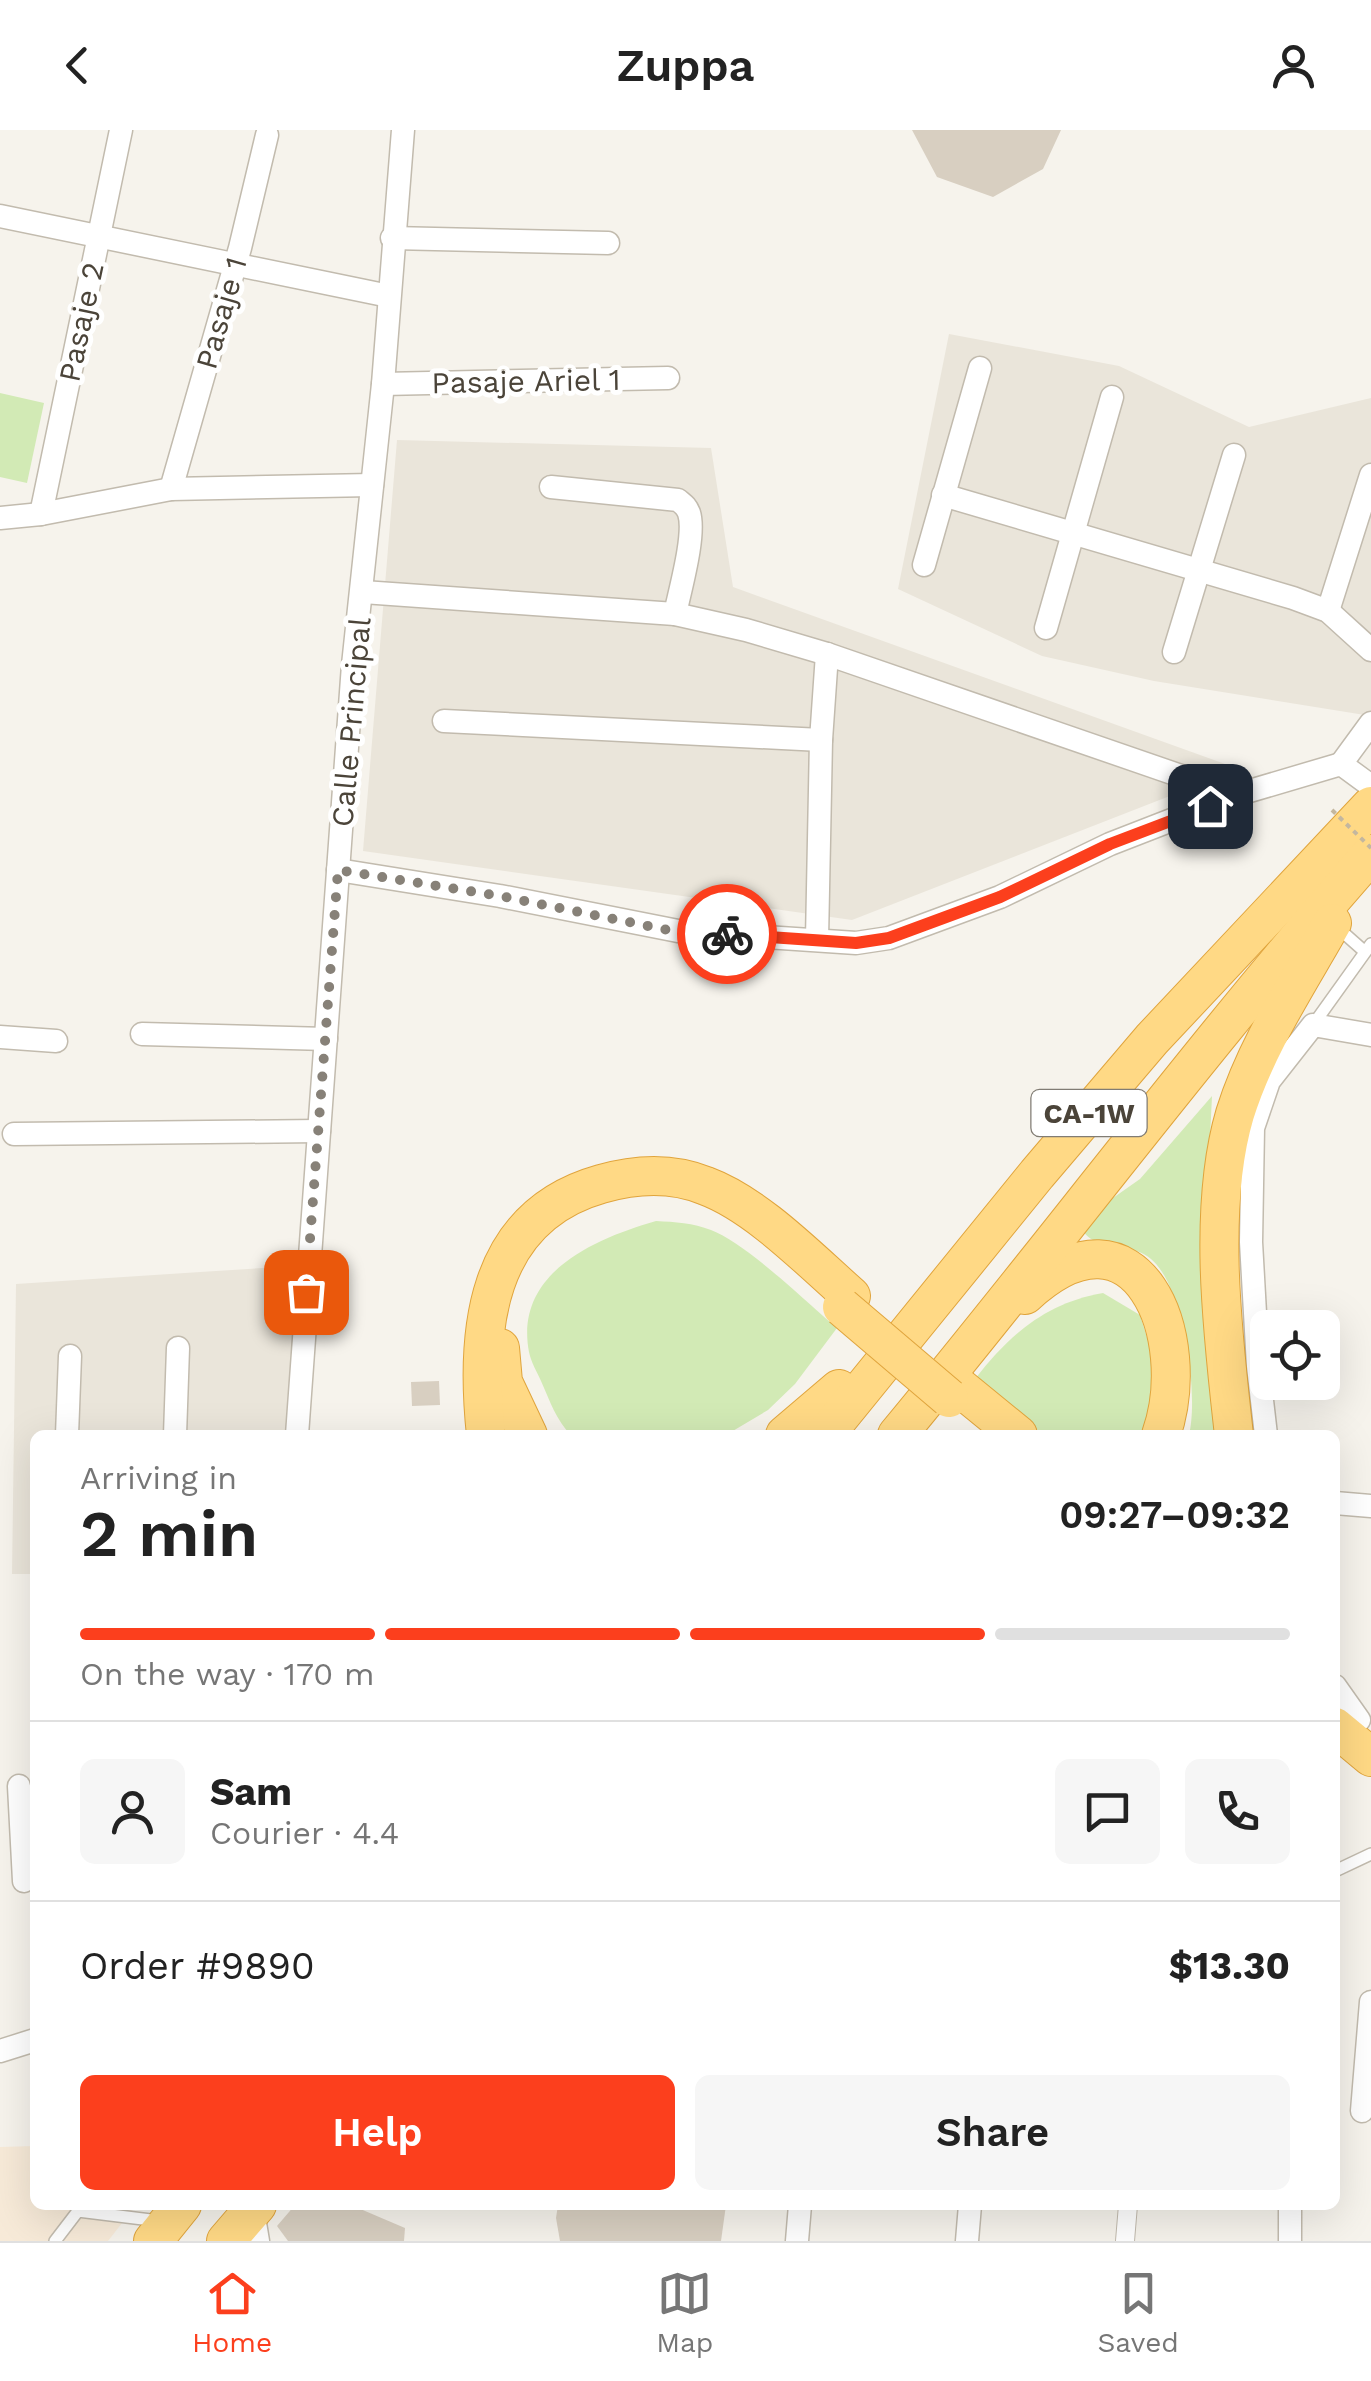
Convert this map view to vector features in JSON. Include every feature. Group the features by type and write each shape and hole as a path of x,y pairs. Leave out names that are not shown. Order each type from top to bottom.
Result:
{"highway":[{"name":"CA-1W","path":"828,1430 1152,1040 1371,806"},
{"name":"CA-1W","path":"924,1413 1151,1114 1371,852"},
{"path":"1234,1430 1221,1230 1228,1143 1252,1068 1371,852"},
{"path":"791,1430 848,1380 1037,1174"},
{"path":"486,1430 482,1338 494,1285 519,1238 535,1220 579,1190 651,1175 709,1186 752,1213 847,1302 924,1413 975,1430"},
{"path":"526,1430 503,1382 500,1329 505,1299 517,1268 542,1234 562,1216 588,1202 648,1190 682,1194 715,1207 847,1302"},
{"path":"975,1341 1052,1273 1086,1259 1104,1257 1121,1263 1150,1291 1165,1330 1172,1375 1163,1430"},
{"path":"924,1413 997,1430"},
{"path":"1350,1720 1371,1757"},
{"path":"226,2241 256,2219"}],"street":[{"name":"Pasaje 2","path":"41,514 122,130"},
{"name":"Calle Principal","path":"297,1430 353,665 383,384 403,130"},
{"name":"Pasaje 1","path":"171,490 267,135"},
{"path":"0,216 389,296"},
{"path":"392,238 608,242"},
{"path":"924,565 980,368"},
{"name":"Pasaje Ariel 1","path":"383,384 668,378"},
{"path":"1046,628 1112,397"},
{"path":"1174,652 1234,455"},
{"path":"1328,611 1371,475"},
{"path":"0,518 171,490 372,485"},
{"path":"551,487 678,500 686,506 690,516 688,539 676,614"},
{"path":"943,495 1328,611 1371,650"},
{"path":"362,592 676,614 826,654 1236,795"},
{"path":"818,939 826,654"},
{"path":"444,720 821,740"},
{"path":"338,870 500,896 678,932 856,943 889,938 1000,897 1110,844 1236,795 1341,764 1371,723"},
{"path":"1341,764 1371,786"},
{"path":"1265,1430 1258,1366 1250,1200 1253,1128 1270,1081 1313,1024 1371,1034"},
{"path":"142,1034 326,1038"},
{"path":"0,1038 56,1041"},
{"path":"14,1134 320,1131"},
{"path":"174,1430 178,1348"},
{"path":"67,1430 70,1356"},
{"path":"1340,1503 1371,1506"},
{"path":"18,1786 24,1880"},
{"path":"1362,2111 1371,2002"},
{"path":"0,2051 30,2042"},
{"path":"798,2241 800,2210"},
{"path":"967,2241 970,2210"},
{"path":"1125,2241 1128,2210"},
{"path":"1290,2210 1290,2241"}],"lane":[{"path":"1313,1024 1368,948 1332,923"},
{"path":"1340,1869 1371,1854"},
{"path":"55,2241 78,2211 168,2223"}],"path":[{"path":"1332,810 1371,852"}],"shaded area":[{"path":"949,334 1119,366 1249,427 1371,398 1371,716 1154,681 1042,656 898,589"},
{"path":"397,440 711,448 733,587 1239,769 852,920 363,851"},
{"path":"308,1265 294,1430 30,1430 30,1574 12,1574 16,1284"},
{"path":"30,2146 30,2210 132,2210 108,2241 0,2241 0,2147"}],"green space":[{"path":"0,393 44,403 27,483 0,477"},
{"path":"1212,1096 1202,1307 1216,1430 1190,1430 1192,1394 1186,1342 1163,1273 1145,1254 1093,1240 1076,1224 1140,1179"},
{"path":"656,1221 711,1230 758,1260 837,1328 795,1384 768,1410 734,1430 567,1430 530,1356 528,1324 534,1301 546,1281 564,1264"},
{"path":"1103,1293 1140,1315 1161,1382 1147,1430 1038,1430 975,1379 1031,1323 1083,1298"}],"building":[{"path":"912,130 1061,130 1043,169 993,197 937,177"},
{"path":"439,1381 440,1405 412,1406 411,1382"},
{"path":"291,2210 363,2210 405,2228 404,2241 288,2241 277,2226"},
{"path":"557,2210 725,2210 721,2241 560,2241"}],"way so far":[{"path":"306,1292 338,870 500,896 678,932 727,934"}],"route":[{"path":"727,934 856,943 889,938 1000,897 1110,844 1210,806"}]}
